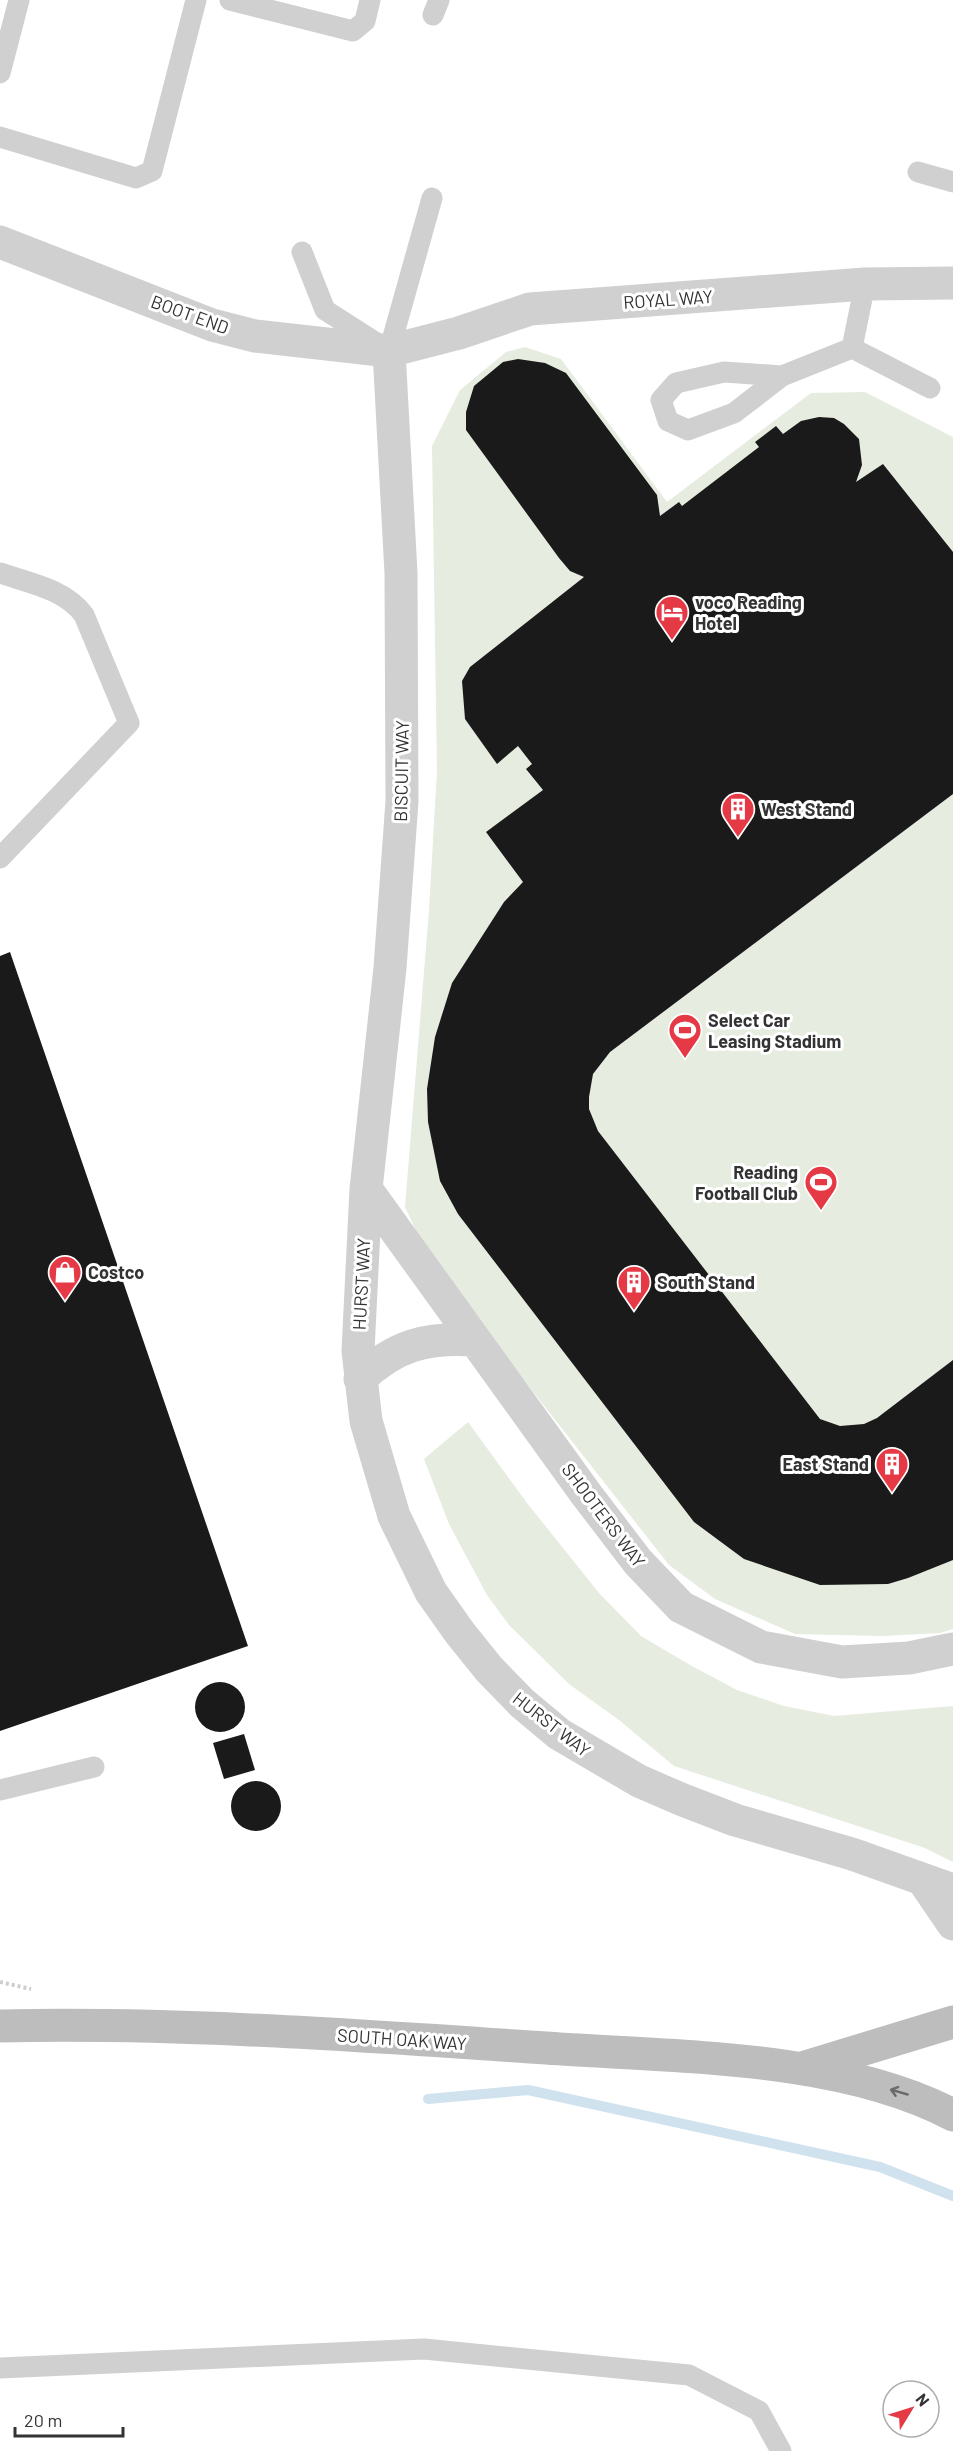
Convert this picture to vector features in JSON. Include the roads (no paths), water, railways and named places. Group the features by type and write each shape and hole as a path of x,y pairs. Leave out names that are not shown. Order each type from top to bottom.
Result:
{"street":[{"name":"BOOT END","path":"0,242 212,325 255,336 389,351"},
{"name":"ROYAL WAY","path":"389,351 459,333 530,309 865,284 953,283"},
{"name":"BISCUIT WAY","path":"366,1188 390,968 402,801 401,573 389,351"},
{"name":"SHOOTERS WAY","path":"366,1188 638,1562 681,1606 761,1647 842,1662 909,1658 953,1649"},
{"name":"HURST WAY","path":"366,1188 358,1351 366,1421 394,1516 431,1592 460,1633 489,1669 522,1703 559,1734 639,1781 735,1820 852,1854 938,1885 953,1924"},
{"path":"360,1380 373,1366 402,1347 446,1338 475,1340"},
{"name":"SOUTH OAK WAY","path":"802,2068 953,2022"},
{"name":"SOUTH OAK WAY","path":"0,2026 236,2028 802,2068 905,2094 953,2115"}],"lane":[{"path":"0,73 19,0"},
{"path":"0,137 136,178 152,171 196,0"},
{"path":"230,0 352,32 365,21 370,0"},
{"path":"918,172 953,182"},
{"path":"302,252 325,310 389,351 432,198"},
{"path":"852,348 865,284"},
{"path":"782,376 724,372 676,383 661,400 668,421 688,430 734,413 782,376 852,348 930,388"},
{"path":"0,573 63,596 74,603 84,615 129,723 0,858"},
{"path":"0,1790 94,1767"},
{"path":"0,2368 424,2349 689,2375 759,2411 782,2451"}],"waterway":[{"path":"428,2099 528,2090 880,2167 953,2196"}],"place":[{"name":"voco Reading Hotel","path":"672,641"},
{"name":"West Stand","path":"738,838"},
{"name":"Select Car Leasing Stadium","path":"685,1059"},
{"name":"Reading Football Club","path":"821,1211"},
{"name":"Costco","path":"65,1301"},
{"name":"South Stand","path":"634,1311"},
{"name":"East Stand","path":"892,1493"}]}
